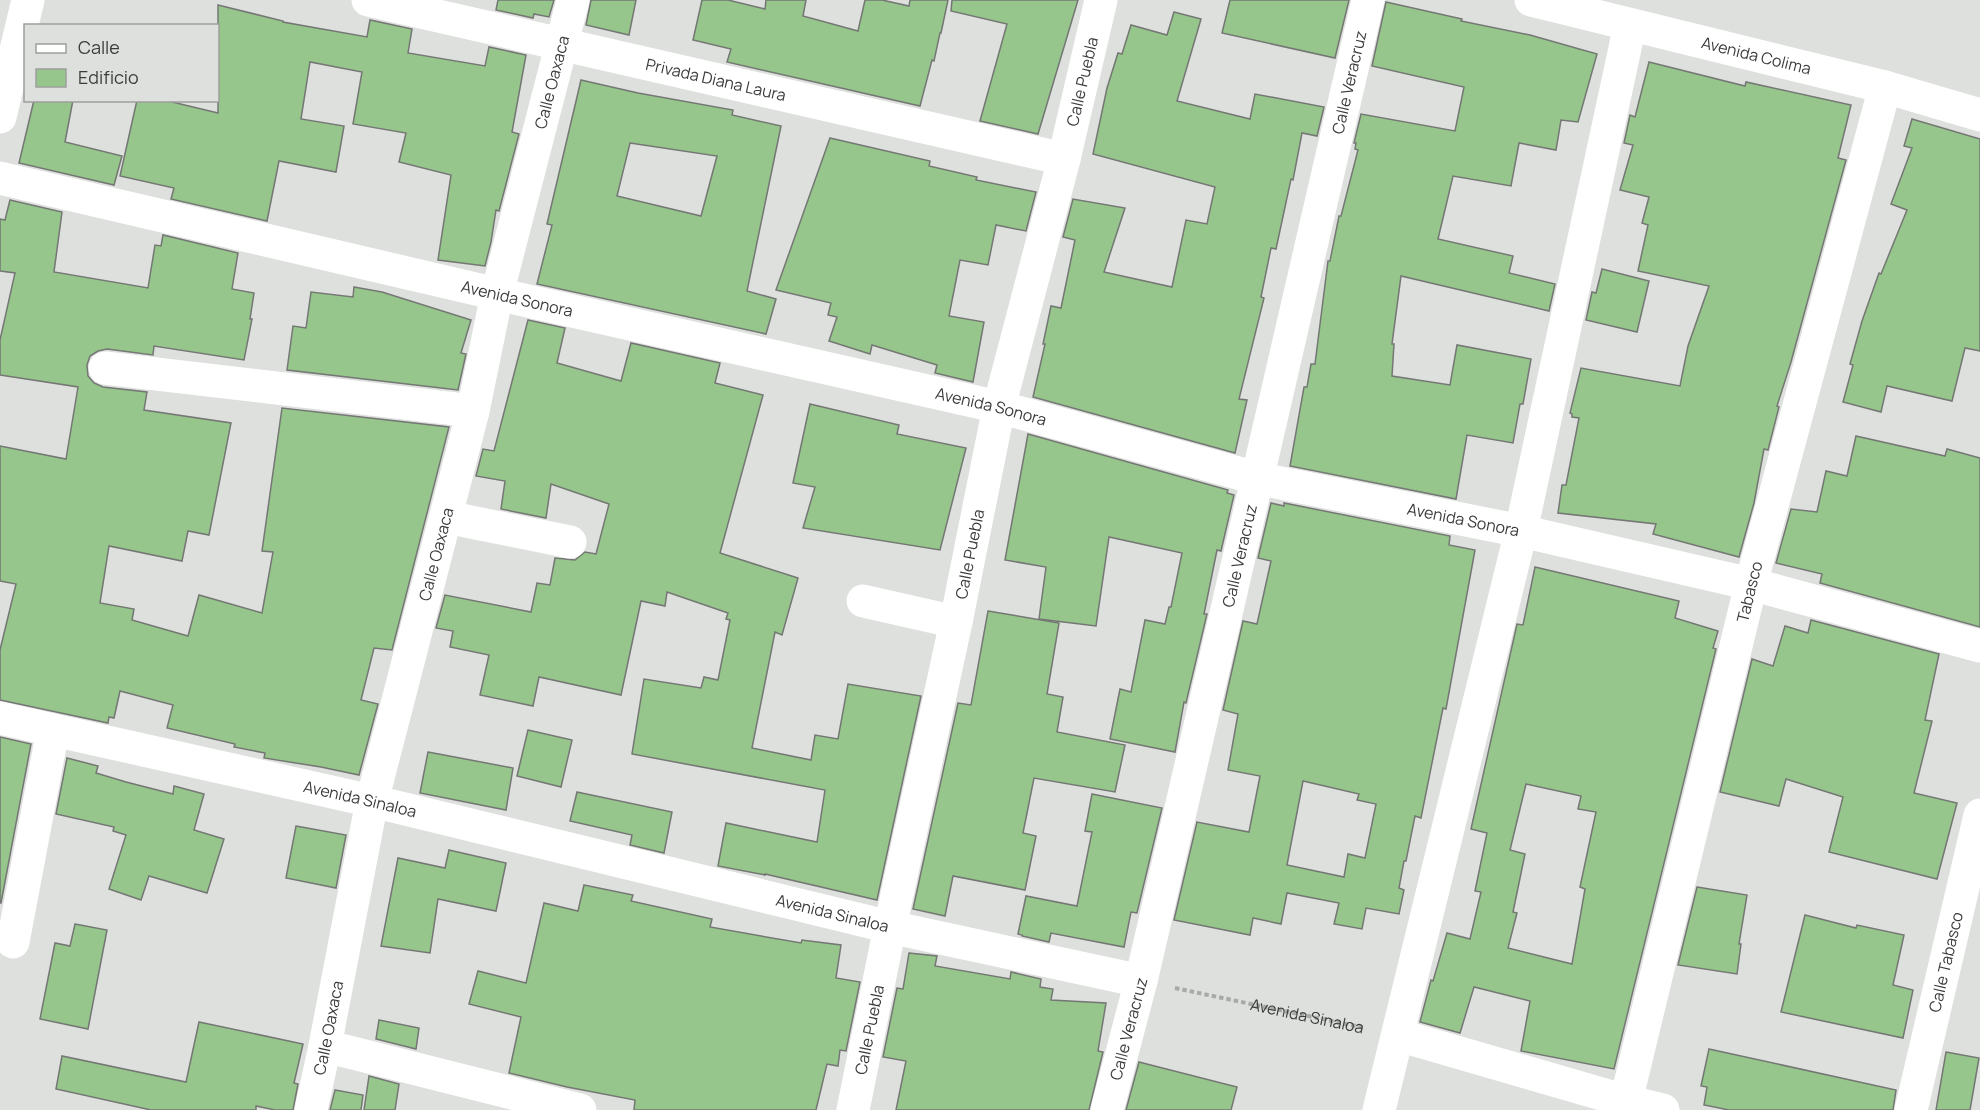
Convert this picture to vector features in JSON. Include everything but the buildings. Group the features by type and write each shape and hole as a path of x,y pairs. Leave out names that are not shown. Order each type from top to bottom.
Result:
{"street":[{"path":"0,117 28,0"},
{"name":"Privada Diana Laura","path":"368,0 1064,159"},
{"name":"Calle Oaxaca","path":"311,1110 372,801 473,411 496,294 573,0"},
{"name":"Calle Puebla","path":"854,1110 999,406 1064,159 1101,0"},
{"name":"Calle Veracruz","path":"1107,1110 1141,981 1368,0"},
{"name":"Avenida Colima","path":"1531,0 1885,87 1980,115"},
{"path":"1379,1110 1521,531 1630,25"},
{"name":"Tabasco","path":"1626,1101 1751,585 1885,87"},
{"name":"Avenida Sonora","path":"0,178 496,294 999,406 1256,478 1521,531 1751,585 1980,646"},
{"path":"105,368 473,411"},
{"path":"446,517 570,542"},
{"path":"863,601 956,622"},
{"name":"Avenida Sinaloa","path":"0,718 372,801 890,927 1141,981"},
{"path":"13,942 53,730"},
{"name":"Calle Tabasco","path":"1911,1110 1980,815"},
{"path":"1398,1035 1664,1110"},
{"path":"325,1046 580,1110"}],"path":[{"name":"Avenida Sinaloa","path":"1141,981 1398,1035"}]}
